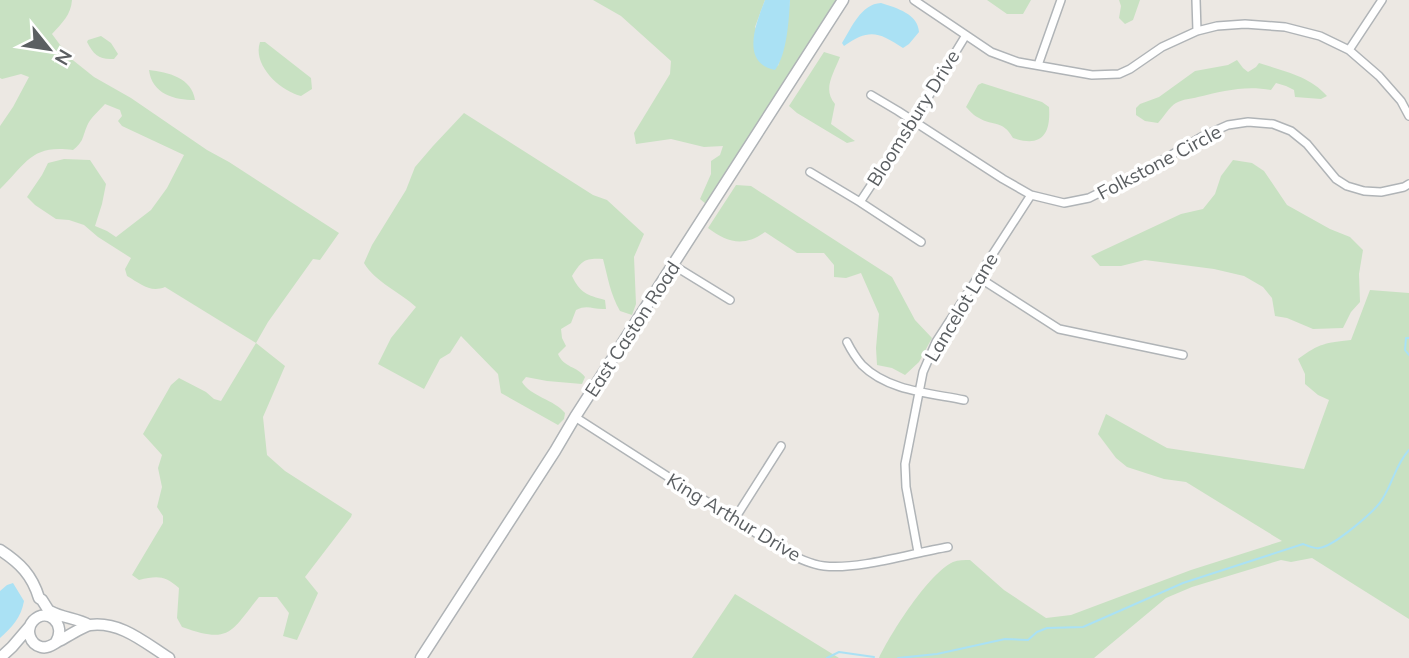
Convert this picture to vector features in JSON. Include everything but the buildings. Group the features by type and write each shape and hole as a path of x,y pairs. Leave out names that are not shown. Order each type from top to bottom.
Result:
{"street":[{"name":"East Caston Road","path":"421,658 843,0"},
{"path":"914,0 991,52 1018,62 1092,75 1118,74 1130,69 1162,47 1197,31 1245,24 1285,26 1320,36 1349,50 1379,76 1401,101 1409,116"},
{"path":"1038,65 1061,0"},
{"path":"1196,0 1197,31"},
{"path":"1349,50 1382,0"},
{"name":"Bloomsbury Drive","path":"860,202 966,35"},
{"name":"Folkstone Circle","path":"871,95 1031,195 1064,203 1089,198 1151,167 1203,136 1228,125 1248,122 1273,124 1291,131 1307,144 1336,179 1347,186 1381,192 1409,184"},
{"path":"1401,101 1409,96"},
{"path":"810,172 921,242"},
{"name":"Lancelot Lane","path":"918,552 905,473 906,455 923,372 932,349 1031,195"},
{"path":"673,265 730,300"},
{"path":"978,277 1059,329 1184,355"},
{"path":"847,342 858,360 890,384 964,400"},
{"name":"King Arthur Drive","path":"575,417 793,556 820,565 852,565 948,547"},
{"path":"734,520 781,446"},
{"path":"0,550 17,561 32,579 39,598 60,628 56,642"},
{"path":"0,658 32,623 39,598"},
{"path":"46,609 84,622 84,627"},
{"path":"32,623 44,616 84,627 106,625 129,632 169,658"},
{"path":"32,623 30,639 42,647 47,647 84,627"},
{"path":"12,647 35,644"}],"green space":[{"path":"0,0 72,0 68,14 52,34 69,57 94,77 131,98 207,150 339,233 320,260 313,259 256,343 165,287 160,289 141,285 127,276 125,269 131,258 84,225 56,219 27,197 48,163 64,159 90,160 106,184 95,226 116,237 151,210 167,188 184,155 122,126 118,121 122,116 120,110 105,104 90,120 81,142 73,150 59,149 38,153 23,164 0,189 0,126 29,77 21,74 0,78"},
{"path":"593,0 765,0 755,27 778,66 784,46 790,0 838,0 706,204 700,199 711,174 711,161 720,155 723,146 704,147 671,139 636,144 634,133 670,74 671,61 621,16"},
{"path":"987,0 1031,0 1023,14 1007,14"},
{"path":"1119,0 1140,0 1133,20 1125,24 1119,18"},
{"path":"101,36 111,43 118,54 114,59 98,56 87,42"},
{"path":"260,42 265,42 311,78 312,89 301,96 277,83 260,59"},
{"path":"824,52 840,57 829,87 835,104 831,124 855,141 847,143 789,106"},
{"path":"1237,60 1248,72 1259,63 1296,75 1327,96 1321,99 1295,97 1294,90 1276,83 1271,90 1234,89 1181,101 1171,107 1158,123 1145,121 1136,115 1136,108 1140,104 1159,97 1195,71 1228,65"},
{"path":"149,70 164,72 184,81 193,92 195,100 179,99 165,94 154,85"},
{"path":"982,83 1042,102 1049,107 1048,125 1043,136 1031,141 1013,138 1005,128 974,115 966,107 978,85"},
{"path":"464,113 593,195 607,200 644,234 634,257 636,304 632,315 620,311 603,259 584,261 572,276 585,292 605,300 606,309 580,308 576,310 571,323 561,329 566,346 558,354 564,362 585,377 582,384 526,377 522,382 565,413 564,419 558,425 501,393 498,374 461,336 450,353 440,359 424,389 378,364 391,338 416,307 375,276 364,263 406,190 415,167"},
{"path":"1233,160 1252,163 1264,171 1287,205 1350,237 1363,250 1359,274 1360,302 1343,328 1313,329 1275,316 1272,298 1263,287 1244,276 1214,269 1145,260 1121,266 1100,266 1091,256 1181,214 1203,209 1215,194 1221,176"},
{"path":"736,185 751,186 892,277 915,320 932,338 919,362 905,375 892,368 877,365 879,314 861,273 846,278 834,277 834,265 824,253 797,253 765,232 750,240 736,241 722,237 708,228"},
{"path":"1370,290 1409,293 1409,619 1312,558 1291,562 1281,560 1192,587 1166,598 1094,658 879,658 922,591 943,569 955,561 970,560 1004,590 1046,618 1071,615 1191,570 1282,541 1186,482 1164,479 1127,467 1116,458 1098,434 1106,414 1167,448 1304,469 1329,400 1305,384 1305,374 1298,359 1323,345 1351,340"},
{"path":"256,343 285,366 263,417 267,455 285,471 352,514 305,577 318,593 297,640 283,636 289,613 277,597 259,597 235,627 228,632 210,635 182,627 177,618 179,588 174,584 160,578 139,580 132,575 163,523 163,516 157,507 162,487 158,468 162,455 143,434 171,385 179,378 221,401"},
{"path":"735,594 839,658 692,658"}],"water":[{"path":"765,0 790,0 785,46 775,70 764,66 757,59 754,50 755,30"},
{"path":"881,3 906,13 915,21 919,32 909,44 903,48 874,34 860,36 844,46 842,43 858,17 868,7"},
{"path":"13,583 24,601 23,607 15,622 0,638 0,591"}],"waterway":[{"path":"1409,338 1406,338 1405,350 1409,355"},
{"path":"898,658 937,654 1005,639 1028,640 1047,628 1083,627 1183,583 1303,544 1316,548 1326,546 1354,527 1379,504 1409,450"},
{"path":"827,658 839,652 874,657"}]}
